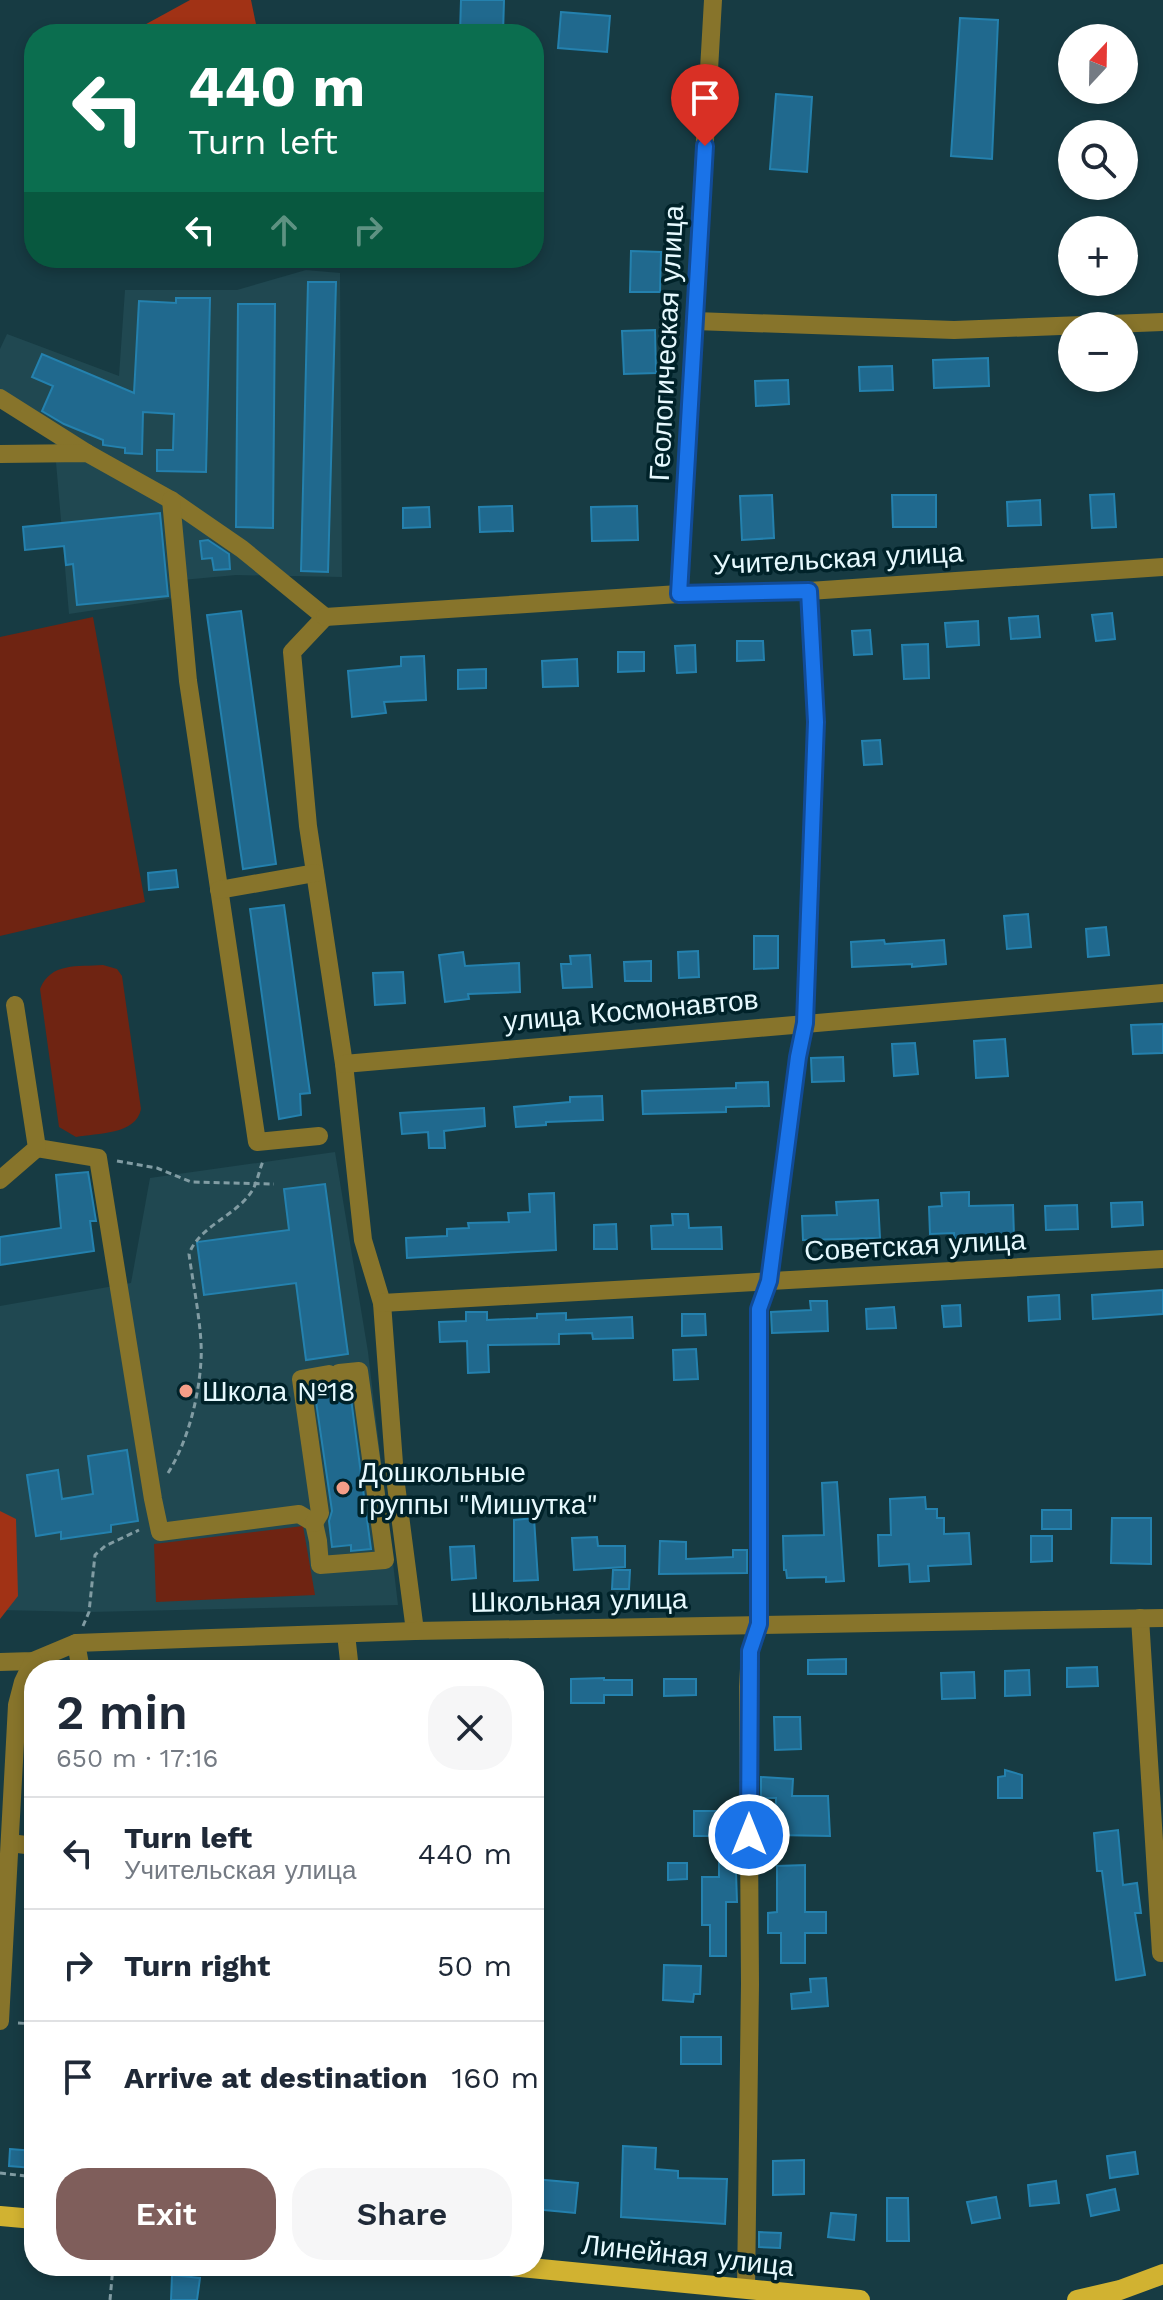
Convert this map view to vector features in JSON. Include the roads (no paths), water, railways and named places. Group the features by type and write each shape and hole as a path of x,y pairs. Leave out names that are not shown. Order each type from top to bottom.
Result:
{"main road":[{"path":"0,2216 24,2218"},
{"name":"Линейная улица","path":"544,2269 860,2300"},
{"path":"1077,2300 1120,2290 1163,2274"}],"street":[{"name":"Геологическая улица","path":"679,594 713,0"},
{"path":"695,321 954,330 1163,322"},
{"path":"0,398 87,453 171,500 242,549 325,617 292,652 308,826 344,1064 363,1240 382,1303 395,1477 415,1631"},
{"path":"0,454 87,453"},
{"path":"171,500 188,681 257,1142 319,1136"},
{"name":"Учительская улица","path":"325,617 679,594 809,591 1163,567"},
{"path":"746,2289 750,1984 748,1687 750,1651 759,1624 759,1309 769,1281 805,1023 816,722 809,591"},
{"path":"219,890 315,873"},
{"name":"улица Космонавтов","path":"344,1064 1163,993"},
{"path":"15,1005 37,1148"},
{"path":"37,1148 98,1158 160,1532 299,1514 314,1523 320,1565 385,1560 359,1371 301,1379 320,1513 314,1523"},
{"path":"0,1180 37,1148"},
{"name":"Советская улица","path":"382,1303 1163,1259"},
{"path":"1140,1618 1161,1953"},
{"name":"Школьная улица","path":"35,1660 76,1643 415,1631 1163,1618"},
{"path":"346,1634 349,1660"},
{"path":"76,1643 79,1660"},
{"name":"Школьная улица","path":"0,1662 24,1661"},
{"path":"0,2021 17,1705 24,1680"},
{"path":"10,1843 24,1845"}],"place":[{"name":"Школа №18","path":"186,1391"},
{"name":"Дошкольные группы \"Мишутка\"","path":"343,1488"}]}
